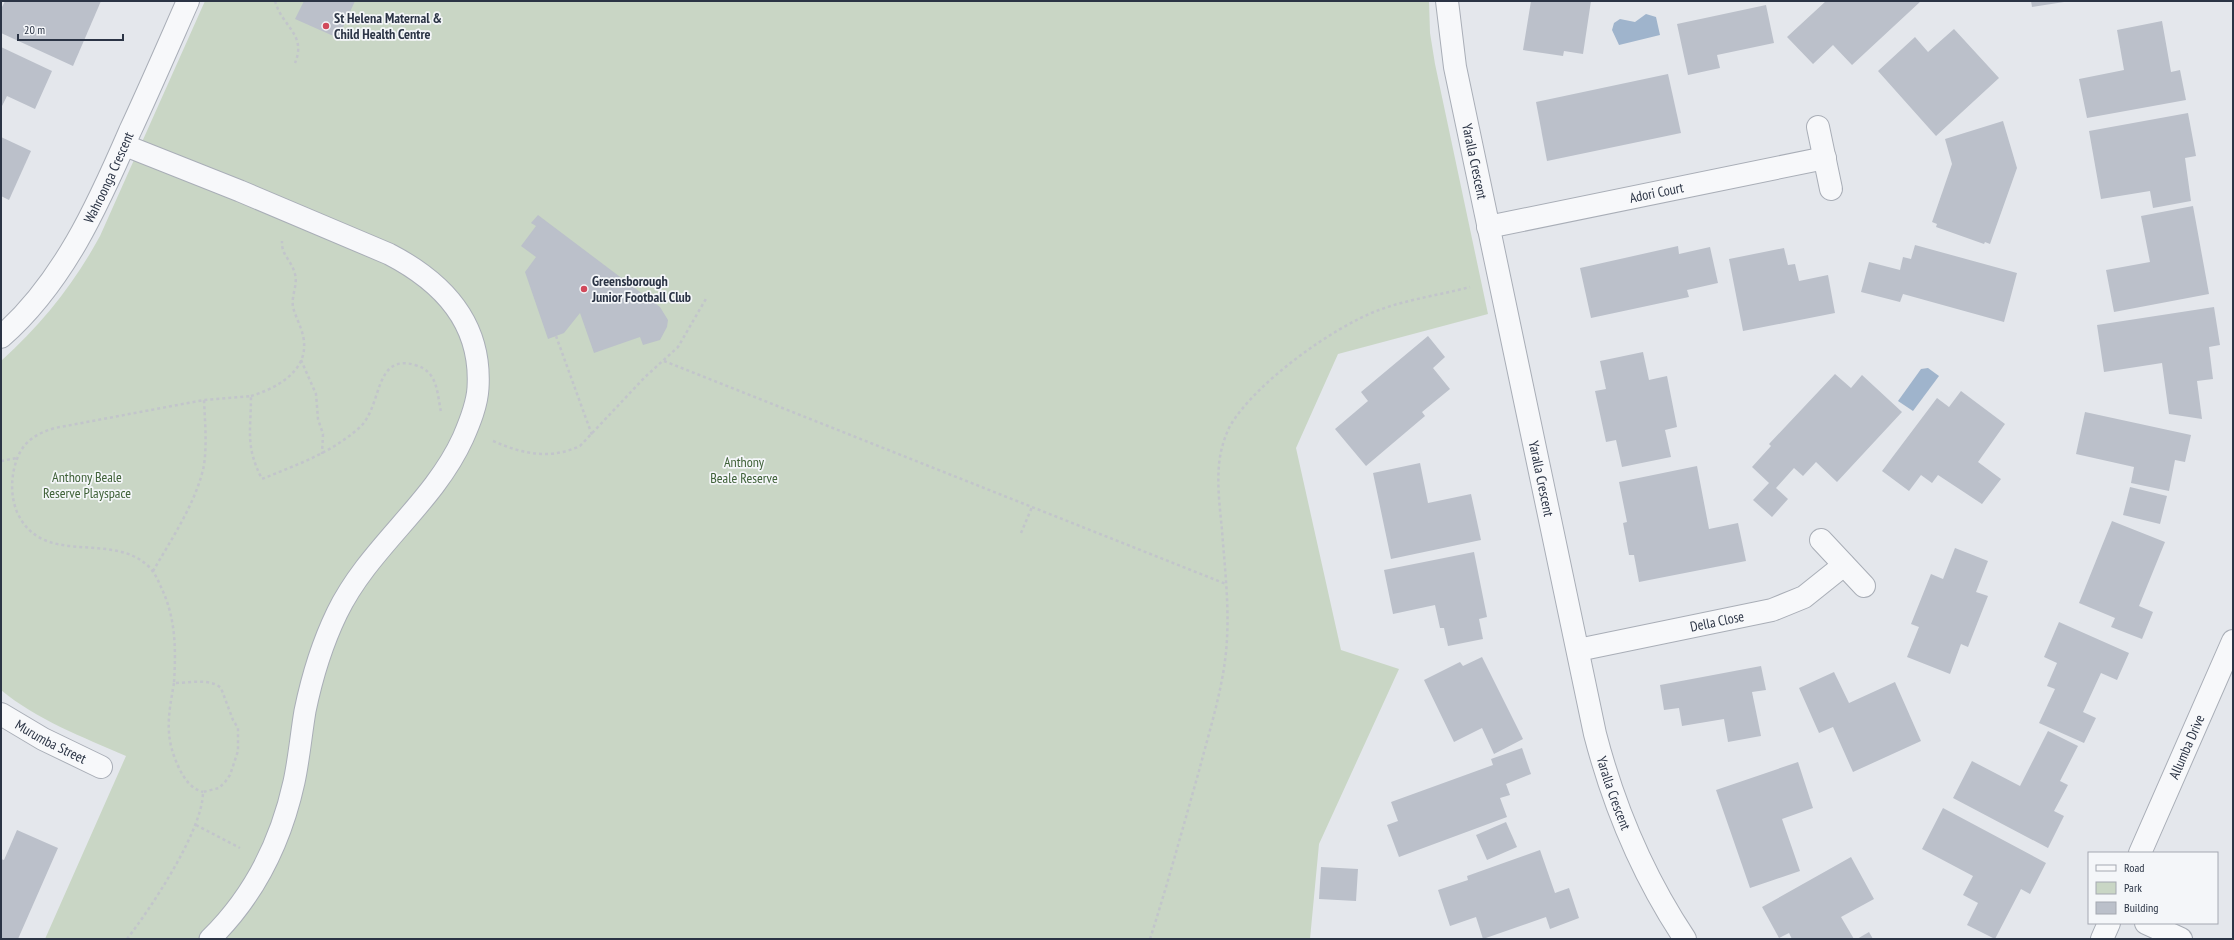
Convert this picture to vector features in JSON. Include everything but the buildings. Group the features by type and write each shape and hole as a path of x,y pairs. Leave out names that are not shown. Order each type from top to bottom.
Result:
{"street":[{"name":"Wahroonga Crescent","path":"1,337 33,304 61,267 89,220 188,1"},
{"name":"Yaralla Crescent","path":"1447,1 1455,67 1595,734 1615,800 1643,866 1685,939"},
{"path":"1818,127 1830,189"},
{"name":"Adori Court","path":"1488,227 1825,158"},
{"path":"1821,540 1864,586"},
{"name":"Della Close","path":"1578,650 1772,610 1804,597 1844,565"},
{"name":"Allumba Drive","path":"2140,852 2233,641"},
{"name":"Murumba Street","path":"1,714 43,739 101,767"},
{"path":"2102,939 2109,924"},
{"path":"2148,924 2181,939"}],"lane":[{"path":"124,145 292,213 389,254 412,266 429,278 445,293 458,310 469,330 475,350 478,390 474,409 466,430 449,466 422,502 351,588 329,630 312,684 287,810 267,862 232,914 210,939"}],"path":[{"path":"275,1 280,15 298,42 299,53 295,63"},
{"path":"174,683 207,682 218,685 221,688 233,720 238,728 238,751 230,775 219,788 204,792 196,790 185,779 170,749 168,724 174,683 176,652 173,622 169,605 153,571 139,559 120,552 50,543 30,532 18,516 13,498 13,476 18,458 27,443 34,436 43,432 204,400 251,396 272,389 280,384 301,360 304,343 292,300 296,279 293,269 284,255 282,248 284,233 292,213"},
{"path":"1150,939 1179,843 1221,682 1226,645 1228,608 1218,492 1219,466 1225,437 1240,413 1268,383 1298,359 1352,322 1380,310 1410,301 1500,280"},
{"path":"251,396 250,451 262,479 322,454 351,434 364,422 372,411 383,375 387,369 400,364 417,365 429,374 437,387 444,418 466,430 510,449 542,455 571,450 580,446 592,435 645,377 678,347 707,297"},
{"path":"556,336 592,435"},
{"path":"301,360 316,394 318,419 322,434 322,454"},
{"path":"664,361 1226,584"},
{"path":"153,571 193,497 202,473 206,424 204,400"},
{"path":"1,461 18,458"},
{"path":"1021,533 1032,507"},
{"path":"127,939 156,898 196,825 202,810 204,792"},
{"path":"196,825 267,862"}],"green space":[{"name":"Anthony Beale Reserve","path":"205,1 1429,1 1430,33 1435,64 1488,314 1338,354 1296,448 1341,650 1399,669 1319,844 1310,939 45,939 126,756 77,735 45,719 15,701 1,690 1,361 30,333 56,303 90,254 100,236"}],"water":[{"path":"1646,14 1656,17 1660,35 1619,45 1612,30 1614,23 1620,19 1635,22"},
{"path":"1928,368 1939,376 1913,411 1898,401 1921,369"}],"place":[{"name":"St Helena Maternal & Child Health Centre","path":"326,26"},
{"name":"Greensborough Junior Football Club","path":"584,289"}],"park label":[{"name":"Anthony Beale Reserve Playspace","path":"87,486"}]}
